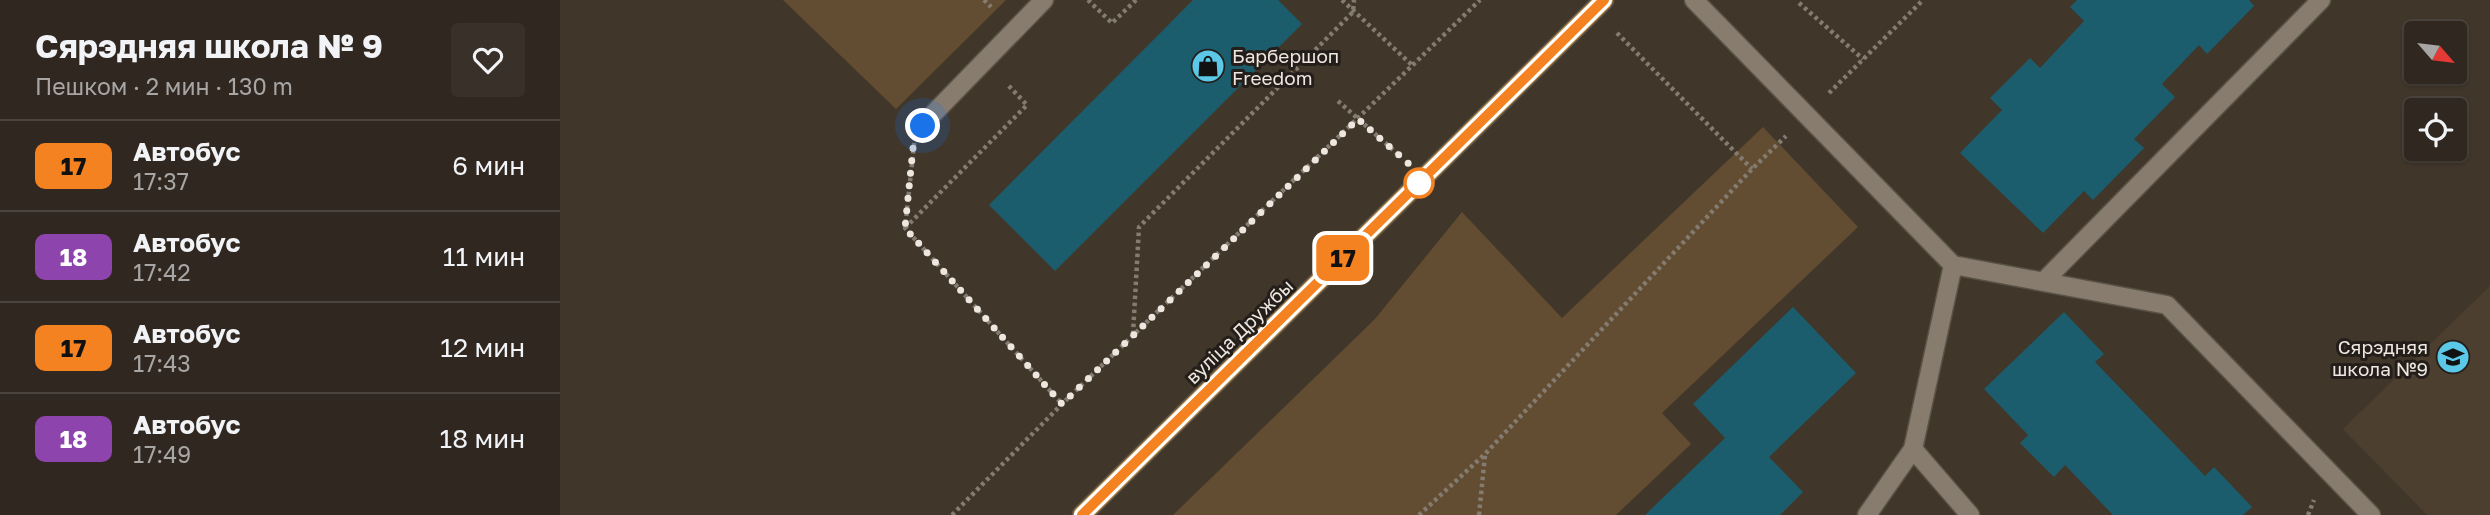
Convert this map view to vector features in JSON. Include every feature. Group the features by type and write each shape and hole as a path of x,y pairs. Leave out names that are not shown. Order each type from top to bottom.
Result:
{"main road":[{"name":"вуліца Дружбы","path":"1082,515 1599,5"}],"lane":[{"path":"933,113 1044,0"},
{"path":"1695,0 1953,265 2167,305 2371,515"},
{"path":"2043,282 2321,0"},
{"path":"1867,515 1913,449 1953,265"},
{"path":"1913,449 1970,515"}],"path":[{"path":"1088,0 1112,23 1136,0"},
{"path":"1342,0 1412,66"},
{"path":"1133,336 1139,227 1353,12 1353,0"},
{"path":"952,515 1062,404 1480,0"},
{"path":"1419,515 1485,454 1752,169 1923,0"},
{"path":"1799,3 1863,59"},
{"path":"1599,5 1752,169"},
{"path":"905,228 1027,106 985,61"},
{"path":"1338,101 1425,178"},
{"path":"933,113 914,138 905,228 1062,404"},
{"path":"1479,515 1485,454"}],"shaded area":[{"path":"783,0 1006,0 896,109"},
{"path":"1763,127 1858,227 1662,413 1691,444 1616,515 1173,515 1375,319 1462,212 1562,318"},
{"name":"Сярэдняя школа №9","path":"2490,286 2490,515 2427,515 2343,429"}],"building":[{"path":"1193,0 1278,0 1302,24 1055,271 989,205"},
{"path":"2077,0 2249,0 2254,6 2207,54 2199,45 2162,84 2175,97 2134,139 2144,148 2093,200 2084,191 2043,233 1960,153 2002,110 1990,98 2030,58 2040,68 2084,21 2070,7"},
{"path":"1793,307 1856,373 1769,457 1803,492 1780,515 1645,515 1725,438 1693,404"},
{"path":"2064,312 2104,354 2095,362 2205,476 2214,467 2252,507 2243,515 2113,515 2065,465 2054,477 2020,443 2028,435 1984,389"}],"bus line":[{"name":"17","path":"1082,515 1604,0"}],"place":[{"name":"Барбершоп Freedom","path":"1208,66"},
{"name":"Сярэдняя школа №9","path":"2453,357"}],"route":[{"path":"923,126 914,138 905,228 1062,404 1358,119 1425,178 1419,183"}]}
